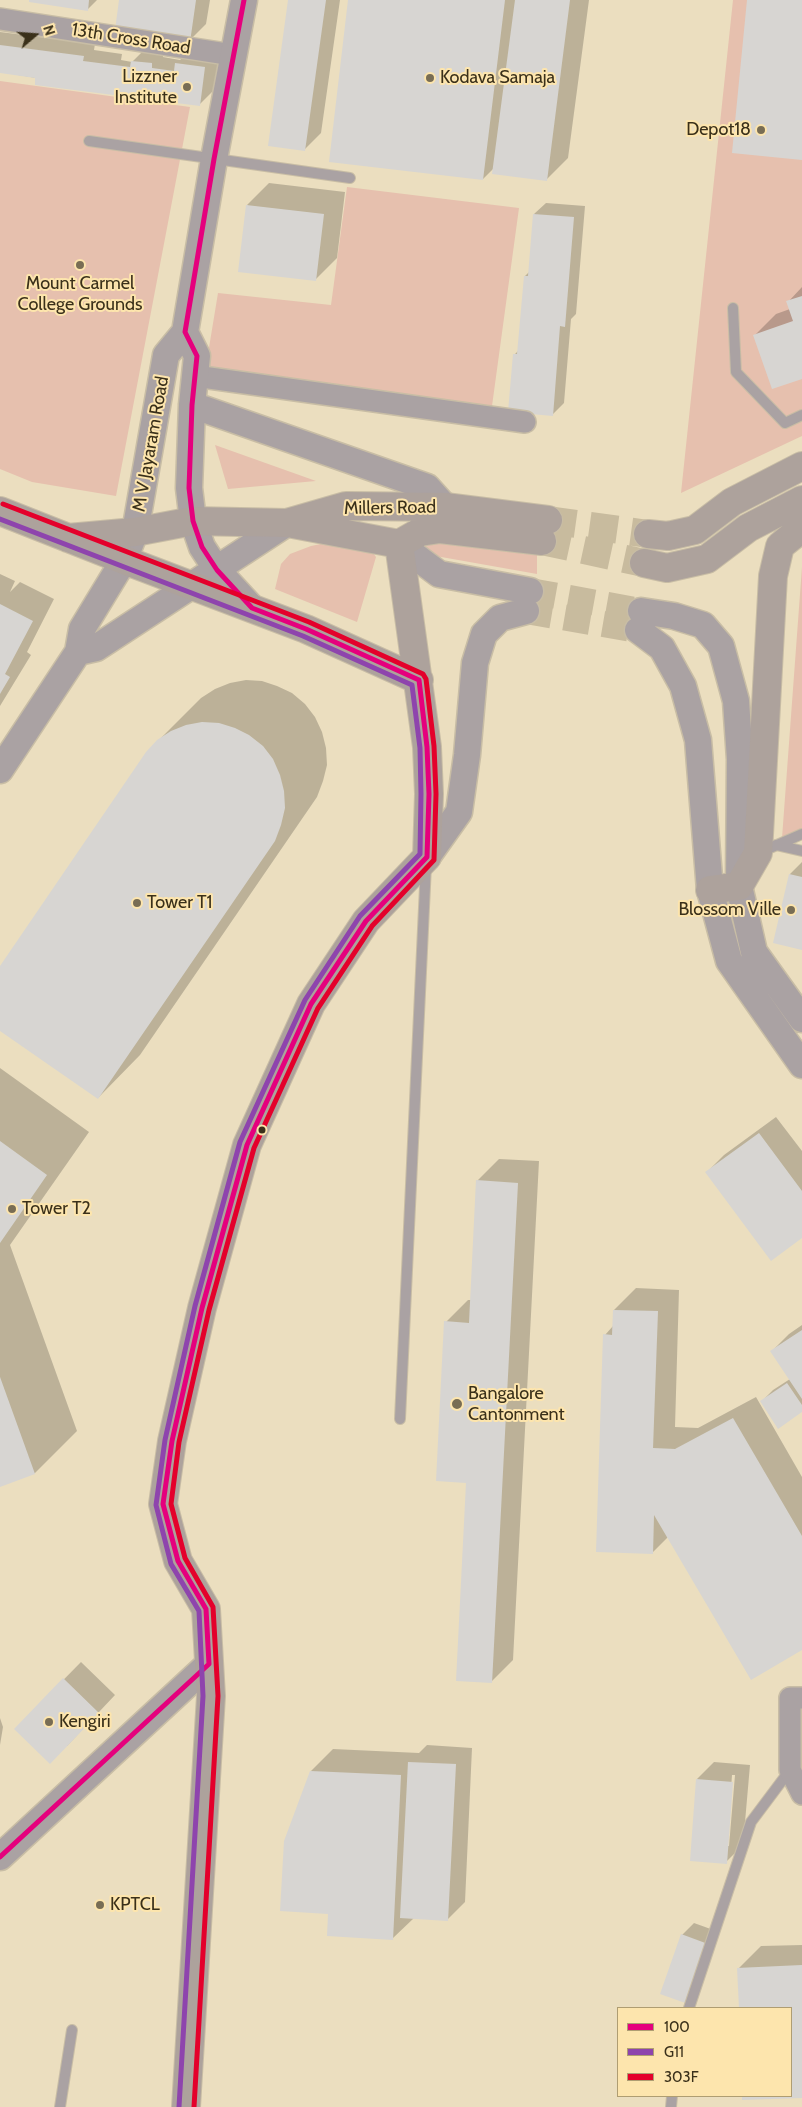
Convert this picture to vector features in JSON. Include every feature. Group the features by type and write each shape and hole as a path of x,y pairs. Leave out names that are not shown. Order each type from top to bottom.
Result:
{"main road":[{"path":"648,534 668,536 695,530 732,502 802,466"},
{"path":"644,562 667,568 707,559 748,528 802,500"},
{"name":"Millers Road","path":"68,538 136,532 193,521 287,523 346,506 444,507 545,531 440,529 420,532 399,544 427,747 429,794 427,857"},
{"name":"Millers Road","path":"0,511 306,628 419,680"},
{"path":"287,523 399,544"},
{"path":"710,890 739,886 767,849 773,576 792,540"},
{"path":"186,2107 211,1696 206,1608 178,1561 164,1504 172,1441 202,1308 247,1146 311,1004 366,921 427,857"}],"street":[{"path":"185,332 214,159 244,0"},
{"name":"13th Cross Road","path":"0,18 233,55"},
{"name":"M V Jayaram Road","path":"78,652 82,629 124,560 136,532 166,355 185,332 197,356 192,405 189,488 193,521 202,547 217,570 252,608"},
{"path":"195,376 526,422"},
{"path":"192,405 427,487 444,507"},
{"path":"0,770 78,652 96,648 287,523"},
{"path":"399,544 438,574 528,601 500,618 484,634 474,663 468,754 458,812 427,857"},
{"path":"802,1019 754,952 739,886 740,759 736,701 722,646 704,625 674,616 640,621 662,648 683,686 698,740 710,890 729,961 802,1065"},
{"path":"0,1857 209,1664"},
{"path":"802,1698 790,1698 790,1770 802,1794"}],"lane":[{"path":"89,141 350,178"},
{"path":"732,308 736,372 785,423 802,415"},
{"path":"767,849 802,834"},
{"path":"767,849 802,851"},
{"path":"400,1419 427,857"},
{"path":"689,2007 751,1822 790,1770"},
{"path":"60,2107 72,2030"}],"shaded area":[{"path":"733,0 802,0 802,436 681,493"},
{"name":"Mount Carmel College Grounds","path":"0,81 190,107 116,496 32,482 0,469"},
{"path":"347,187 519,208 492,406 205,372 218,293 331,305"},
{"path":"215,445 316,481 228,489"},
{"path":"432,537 537,551 537,574 430,555 425,545"},
{"path":"345,539 369,547 376,557 357,622 275,589 281,564 290,554 311,546"},
{"path":"802,567 802,829 782,838"}],"building":[{"path":"29,0 89,0 88,11 29,2"},
{"path":"119,0 196,0 190,42 115,30"},
{"path":"288,0 326,0 305,151 268,146"},
{"path":"348,0 505,0 483,180 329,162"},
{"path":"515,0 570,0 547,181 492,174"},
{"path":"747,0 802,0 802,160 732,153"},
{"path":"0,45 84,56 83,61 130,67 131,61 152,63 152,68 174,71 175,63 205,67 200,106 35,85 35,78 0,73"},
{"path":"246,205 324,214 316,281 238,272"},
{"path":"533,214 574,217 565,327 560,326 553,416 508,412 513,354 517,354 524,276 528,276"},
{"path":"802,296 802,379 772,389 753,335 793,321 786,301"},
{"path":"0,604 33,621 5,674 10,677 0,694"},
{"name":"Tower T1","path":"202,722 219,723 249,735 263,746 273,759 284,791 285,808 281,825 275,841 98,1099 0,1031 0,966 146,752 157,740 171,731 186,725"},
{"name":"Blossom Ville","path":"789,874 802,877 802,950 773,943"},
{"path":"759,1133 802,1191 802,1238 771,1261 705,1172"},
{"name":"Tower T2","path":"0,1141 47,1175 0,1243"},
{"path":"476,1180 518,1183 492,1683 456,1681 466,1483 436,1481 444,1321 469,1323"},
{"path":"613,1310 658,1311 653,1448 675,1449 733,1418 802,1536 802,1650 751,1680 654,1515 653,1554 596,1552 603,1334 612,1335"},
{"path":"802,1330 802,1399 770,1351"},
{"path":"0,1377 35,1474 0,1487"},
{"path":"787,1383 802,1405 802,1412 778,1429 760,1401"},
{"path":"63,1678 99,1713 50,1764 14,1729"},
{"path":"408,1762 456,1764 448,1921 400,1918"},
{"path":"310,1771 401,1775 393,1940 327,1936 328,1914 280,1911 284,1841"},
{"path":"696,1779 733,1782 727,1864 690,1861"},
{"path":"681,1934 708,1944 688,2004 660,1994"},
{"path":"802,1965 802,2098 742,2100 742,2097 792,2097 792,2007 739,2007 737,1968"}],"tunnel":[{"path":"548,520 648,534"},
{"path":"542,541 644,563"},
{"path":"530,591 641,611"},
{"path":"526,611 638,630"}],"transit line":[{"name":"100","path":"0,1857 209,1664 206,1609 178,1561 163,1504 172,1441 202,1308 247,1145 311,1004 366,921 427,857 429,794 427,747 419,680 306,629 252,608 217,570 202,547 193,521 189,488 192,405 197,356 185,332 214,159 244,0"},
{"name":"303F","path":"3,504 309,622 423,674 426,679 434,746 436,794 434,860 372,926 318,1008 254,1148 209,1310 179,1442 171,1504 185,1558 213,1607 218,1696 194,2107"},
{"name":"G11","path":"0,519 303,636 412,685 420,748 420,854 360,916 305,1000 240,1142 195,1306 165,1440 156,1505 171,1564 199,1611 203,1696 179,2107"}],"place":[{"name":"Kodava Samaja","path":"430,78"},
{"name":"Lizzner Institute","path":"187,87"},
{"name":"Depot18","path":"761,130"},
{"name":"Mount Carmel College Grounds","path":"80,265"},
{"name":"Tower T1","path":"137,903"},
{"name":"Blossom Ville","path":"791,910"},
{"name":"Tower T2","path":"12,1209"},
{"name":"Bangalore Cantonment","path":"457,1404"},
{"name":"Kengiri","path":"49,1722"},
{"name":"KPTCL","path":"100,1905"}]}
